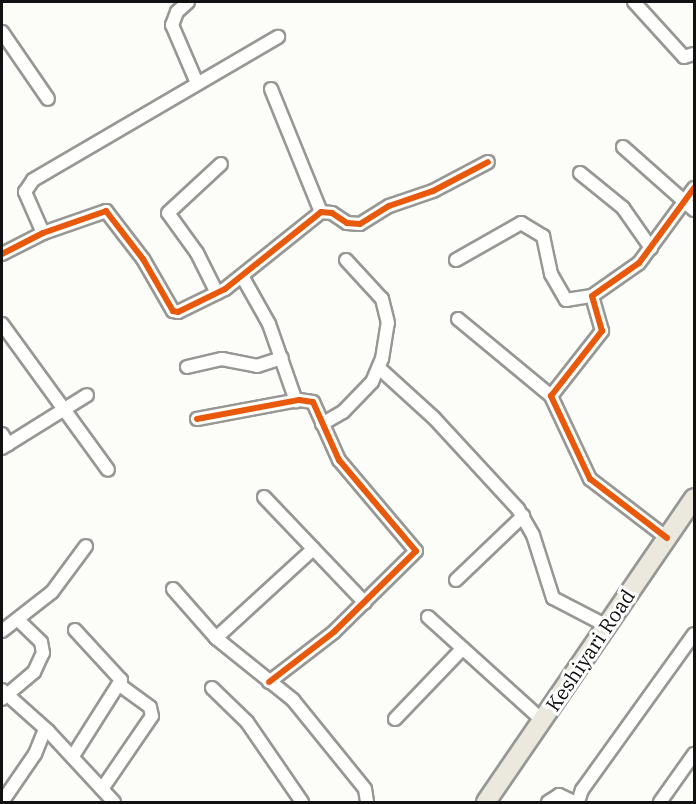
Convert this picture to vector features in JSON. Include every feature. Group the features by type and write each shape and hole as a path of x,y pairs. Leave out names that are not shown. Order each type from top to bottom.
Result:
{"main road":[{"name":"Keshiyari Road","path":"486,802 694,498"}],"street":[{"path":"188,2 177,12 172,25 197,83"},
{"path":"634,2 684,57 694,54"},
{"path":"2,32 48,99"},
{"path":"43,233 29,205 27,186 278,37"},
{"path":"271,89 321,212"},
{"path":"623,147 690,206"},
{"path":"2,254 43,233 106,211 143,260 173,311 184,310 218,293 242,276 321,212 332,213 352,225 360,224 389,206 433,191 488,162"},
{"path":"218,293 197,253 168,213 221,164"},
{"path":"580,173 623,208 651,248"},
{"path":"456,260 521,223 543,236 551,274 567,300 592,296 624,276 651,248 690,206 694,188"},
{"path":"322,424 352,403 379,368 388,323 387,307 346,260"},
{"path":"242,276 269,324 296,401"},
{"path":"551,396 602,331 592,296"},
{"path":"458,319 551,396 590,479 667,538"},
{"path":"2,324 108,470"},
{"path":"187,368 222,359 257,366 282,358"},
{"path":"379,368 434,418 523,516 554,598 607,626"},
{"path":"4,442 87,395"},
{"path":"196,419 296,401 313,402 347,471 416,551 365,603 313,650 269,682"},
{"path":"264,497 365,603"},
{"path":"456,580 523,516"},
{"path":"2,631 52,592 86,546"},
{"path":"216,638 313,549"},
{"path":"173,589 216,638 293,700 365,789 366,802"},
{"path":"428,617 542,720"},
{"path":"18,620 41,642 43,653 34,672 3,694 73,756 114,802"},
{"path":"73,756 121,686 119,674 75,630"},
{"path":"548,802 559,795 576,802 582,790 694,633"},
{"path":"395,719 463,648"},
{"path":"102,789 152,716 150,707 121,686"},
{"path":"212,688 253,730 302,802"},
{"path":"2,802 35,754 45,729"},
{"path":"660,802 694,754"}],"cycle path":[{"path":"2,254 43,233 106,211 143,259 173,311 178,312 225,289 321,212 332,213 347,223 360,224 389,206 433,191 488,162"},
{"path":"667,538 590,479 551,396 602,331 592,296 639,263 694,188"},
{"path":"197,419 299,400 313,402 339,460 416,551 334,632 269,682"}]}
